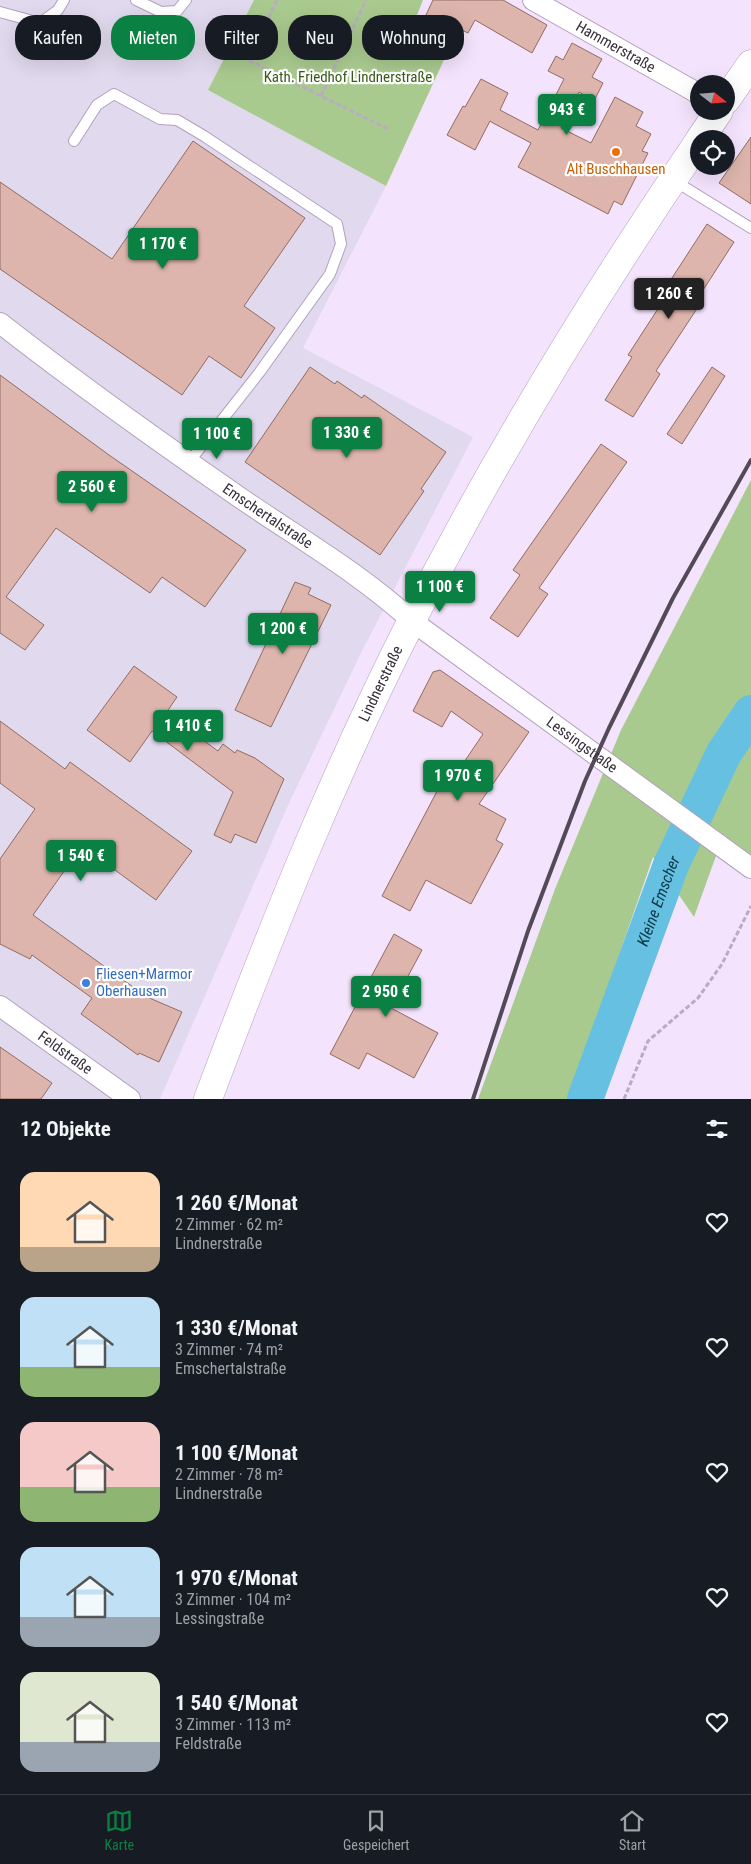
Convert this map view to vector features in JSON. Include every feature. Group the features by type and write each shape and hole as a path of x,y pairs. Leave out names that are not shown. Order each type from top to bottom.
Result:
{"street":[{"name":"Hammerstraße","path":"533,0 690,89"},
{"path":"735,87 751,64"},
{"name":"Lindnerstraße","path":"208,1099 274,926 304,854 372,703 412,621 489,475 530,404 583,317 690,153"},
{"name":"Emschertalstraße","path":"0,323 72,379 189,462 385,596 412,621"},
{"name":"Lessingstraße","path":"412,621 751,868"},
{"name":"Feldstraße","path":"0,1006 130,1099"}],"lane":[{"path":"0,12 40,24 58,10 64,0"},
{"path":"136,0 161,12 177,11 186,0"},
{"path":"74,141 97,105 114,94 160,119 177,120 337,224 341,244 330,274 259,373 189,462"},
{"path":"672,180 751,228"}],"path":[{"path":"277,0 248,60 388,129"},
{"path":"321,96 366,0"},
{"path":"624,1099 648,1041 698,998 722,964 751,906"}],"shaded area":[{"path":"0,0 254,0 246,15 205,15 205,60 223,60 208,90 386,186 303,348 473,437 361,653 289,803 160,1099 0,1099"}],"green space":[{"name":"Kath. Friedhof Lindnerstraße","path":"254,0 423,0 417,15 362,15 362,60 444,60 386,186 208,90 223,60 278,60 278,15 246,15"},
{"path":"751,480 751,863 721,842 694,917 653,857 569,1099 478,1099 555,889 621,730"}],"building":[{"path":"433,0 503,0 547,25 532,53 475,20 468,33 464,31 464,15 426,15"},
{"path":"572,43 602,59 592,77 603,83 594,101 579,92 561,128 591,143 615,97 643,112 636,126 651,134 642,151 648,153 622,205 614,201 608,214 518,167 531,143 490,121 475,150 447,135 481,79 508,93 500,110 538,130 564,79 548,71 556,56 563,60"},
{"path":"751,137 751,204 719,183 725,175 735,175 735,160"},
{"path":"193,141 305,218 244,306 275,328 241,378 209,356 182,395 0,269 0,182 112,259"},
{"path":"707,224 734,242 698,298 702,301 656,371 660,374 633,417 605,400 632,357 628,355 674,284 670,281"},
{"path":"310,367 335,384 337,381 362,398 364,395 446,452 421,489 424,491 380,555 245,462"},
{"path":"712,367 725,376 682,444 667,434"},
{"path":"0,375 109,455 246,550 205,607 162,577 150,593 56,528 6,597 44,625 25,650 0,633"},
{"path":"601,444 627,462 539,588 548,594 518,637 490,618 520,575 513,570"},
{"path":"295,582 311,588 308,594 331,605 271,727 235,710"},
{"path":"134,666 177,697 166,713 218,751 223,744 235,753 237,750 255,758 284,779 256,843 235,834 231,843 214,835 233,792 152,731 130,762 87,730"},
{"path":"440,670 529,732 479,804 506,819 496,840 503,844 471,904 426,880 410,911 382,896 445,776 452,780 483,734 451,711 442,727 413,711 433,672"},
{"path":"0,721 65,769 70,762 192,851 156,900 82,846 33,915 147,997 182,1012 159,1062 139,1053 138,1055 81,1014 92,998 32,955 30,959 0,944 0,859 35,809 0,783"},
{"path":"394,934 422,950 391,1008 438,1033 414,1078 367,1053 359,1069 330,1054"},
{"path":"0,1047 52,1083 41,1099 0,1099"}],"waterway":[{"name":"Kleine Emscher","path":"585,1099 671,865 724,753 751,713"}],"railway":[{"path":"473,1099 528,931 585,781 673,598 751,460"}],"place":[{"name":"Alt Buschhausen","path":"616,152"},
{"name":"Fliesen+Marmor Oberhausen","path":"86,983"}]}
